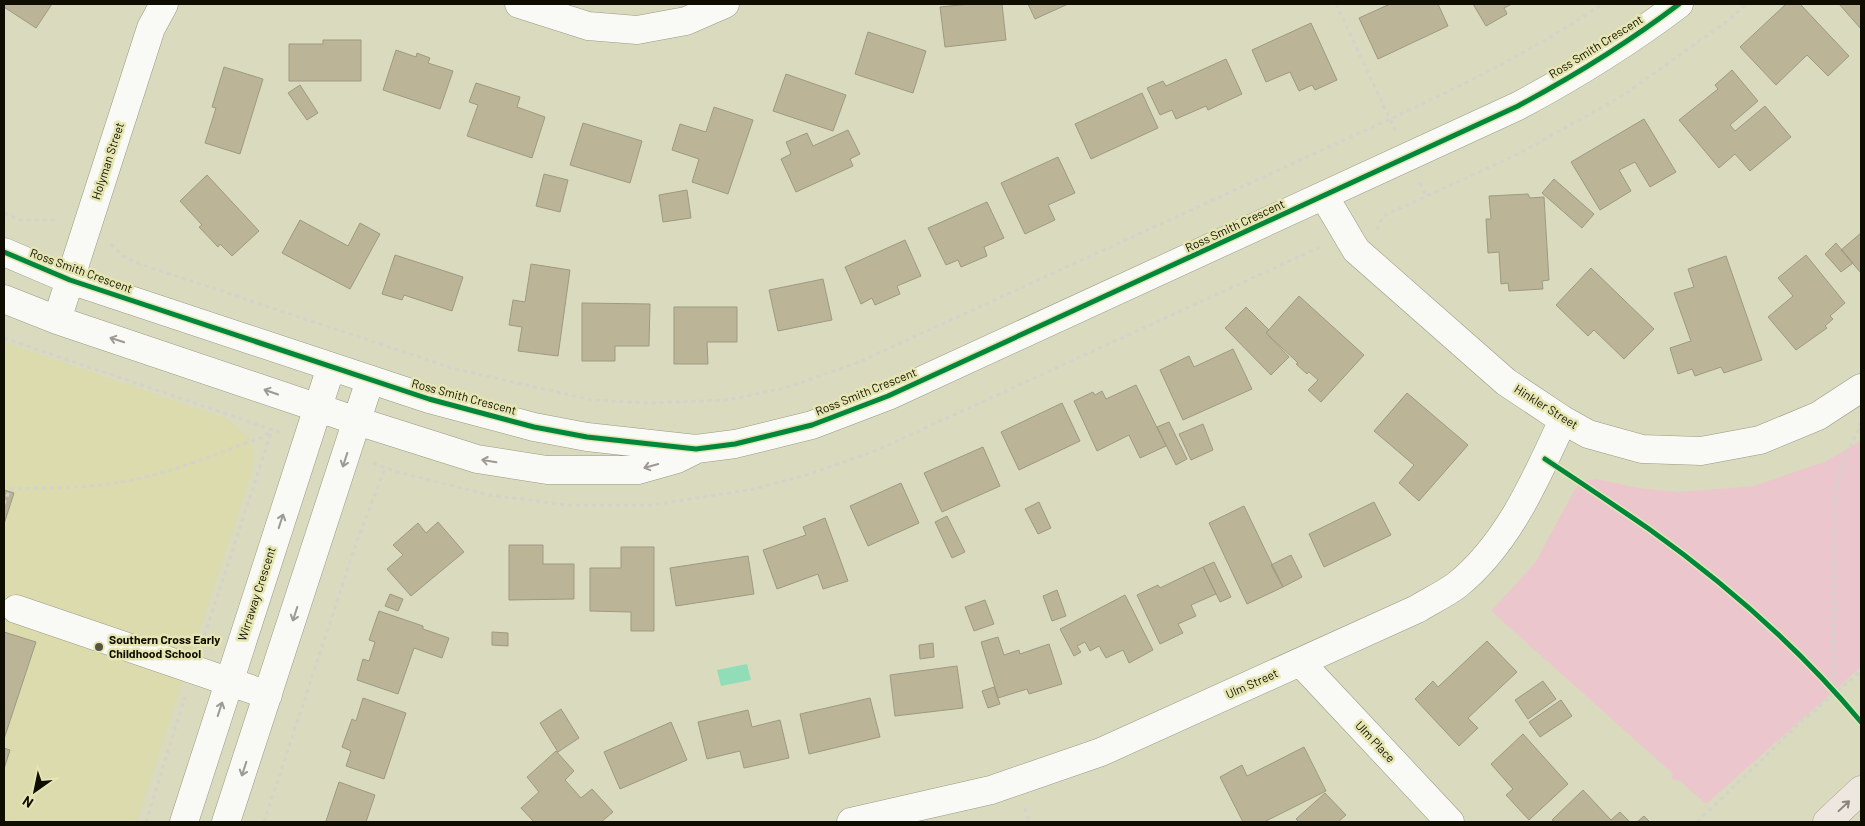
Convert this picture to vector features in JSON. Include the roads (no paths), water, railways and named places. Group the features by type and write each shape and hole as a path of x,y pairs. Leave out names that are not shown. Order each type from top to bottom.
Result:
{"main road":[{"path":"1827,822 1861,790"}],"street":[{"name":"Holyman Street","path":"57,320 151,28 164,4"},
{"path":"519,4 588,26 637,30 686,21 725,4"},
{"name":"Ross Smith Crescent","path":"4,252 70,280 370,380 429,399 534,427 587,437 696,449 735,444 812,425 888,396 1518,106 1566,80 1658,20 1679,4"},
{"name":"Hinkler Street","path":"1324,196 1356,250 1506,382 1563,420 1588,434 1642,449 1701,452 1760,440 1818,416 1854,393"},
{"name":"Ross Smith Crescent","path":"4,299 57,320 317,408 478,459 547,470 638,470 677,459 696,449"},
{"name":"Wirraway Crescent","path":"184,822 331,367"},
{"path":"226,822 370,380"},
{"name":"Ulm Street","path":"851,822 991,790 1101,752 1417,609 1456,586 1490,554 1515,515 1545,459 1563,420"},
{"path":"16,609 268,695"},
{"name":"Ulm Place","path":"1301,663 1450,822"}],"place":[{"name":"Southern Cross Early Childhood School","path":"99,647"}]}
